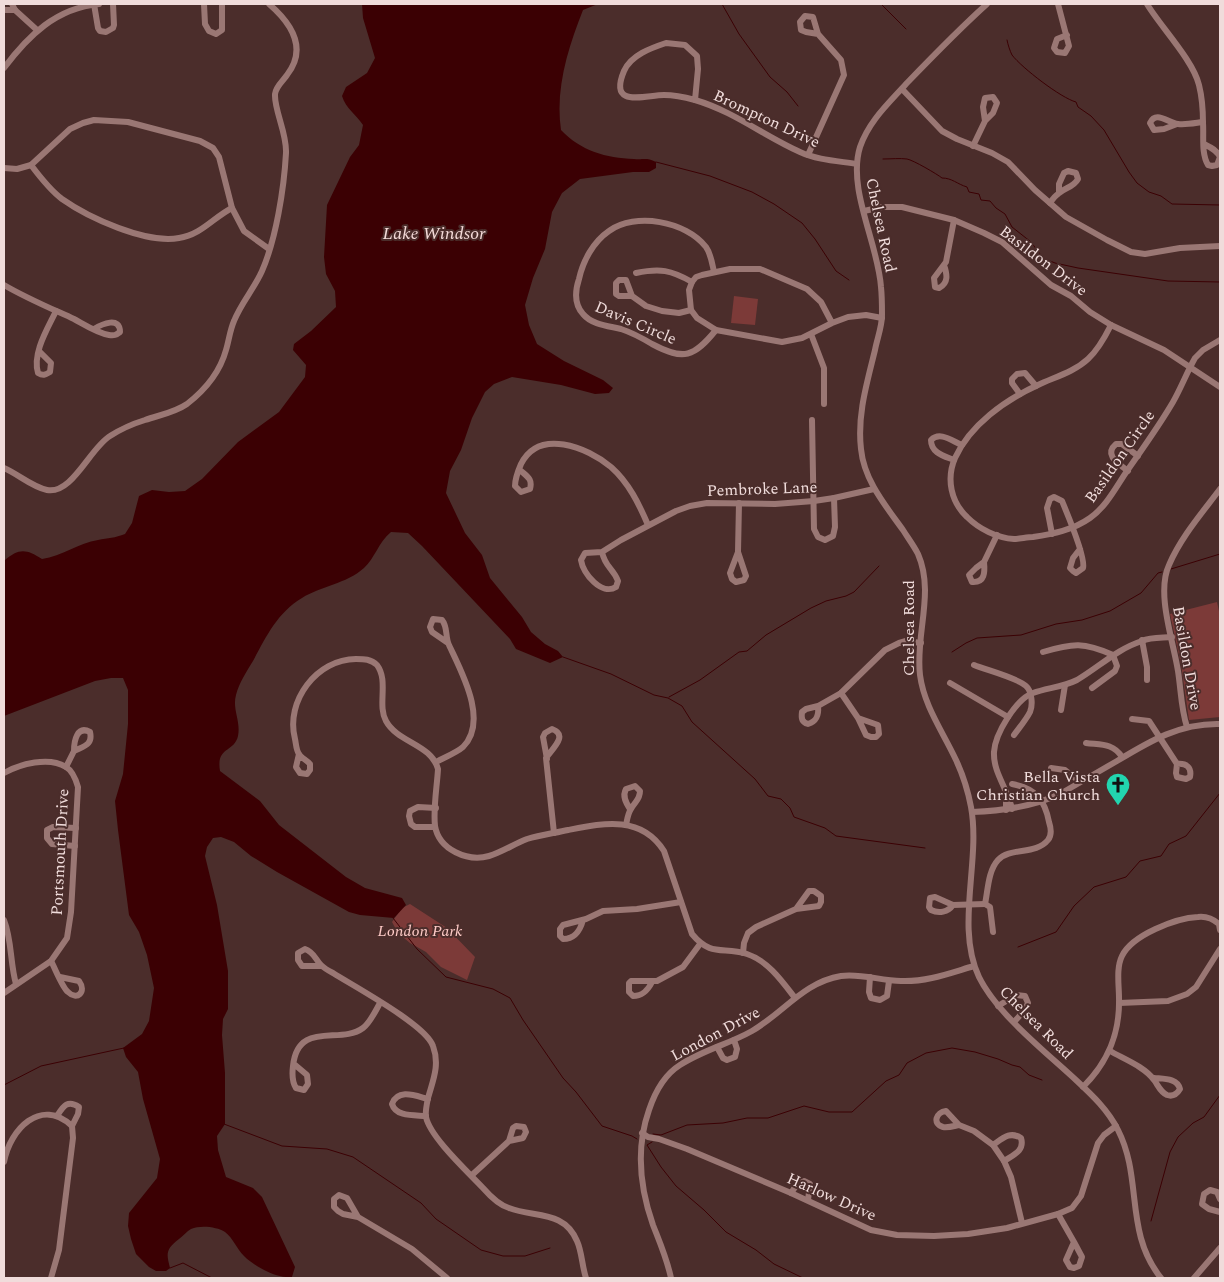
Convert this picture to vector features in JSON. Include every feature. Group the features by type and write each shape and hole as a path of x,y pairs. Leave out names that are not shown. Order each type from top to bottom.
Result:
{"street":[{"path":"94,4 98,28 100,31 106,32 114,28 113,4"},
{"path":"4,68 37,30 69,10 99,4"},
{"path":"204,4 205,24 209,31 216,34 222,30 222,4"},
{"path":"4,468 32,484 48,490 58,490 69,483 94,449 105,439 129,426 170,413 185,405 212,380 226,352 234,321 262,271 277,222 286,153 286,139 275,94 294,64 298,48 292,31 281,14 269,4"},
{"name":"Chelsea Road","path":"987,4 945,42 878,114 866,132 859,149 857,164 859,194 881,282 882,318 861,414 861,448 865,468 874,489 917,552 922,566 925,599 919,670 922,688 928,705 958,764 966,784 972,812 970,934 974,966 981,982 998,1006 1084,1087 1105,1109 1116,1126 1129,1159 1137,1226 1142,1244 1148,1260 1161,1278"},
{"path":"1058,4 1066,35"},
{"path":"1147,4 1192,68 1198,83 1204,144"},
{"path":"4,10 14,7 37,30"},
{"path":"808,155 844,75 841,60 818,34"},
{"name":"Brompton Drive","path":"695,100 697,56 685,46 666,44 637,56 626,68 621,81 621,89 624,95 631,98 676,95 695,100 718,108 808,155 857,164"},
{"path":"902,89 942,131 1008,162 1066,217 1115,244 1137,253 1145,254 1180,248 1218,245"},
{"path":"4,168 17,169 31,165 70,129 94,120 128,122 200,141 212,148 219,157 232,208 244,231 269,249"},
{"path":"973,146 985,121"},
{"path":"1178,124 1203,122"},
{"path":"31,165 41,179 68,202 101,221 143,236 179,238 193,234 232,208"},
{"path":"1050,203 1059,192"},
{"name":"Basildon Drive","path":"864,211 882,207 902,208 954,220 1002,242 1050,285 1071,296 1111,325 1164,350 1220,386"},
{"path":"944,265 952,238 954,220"},
{"name":"Davis Circle","path":"714,272 706,246 691,234 682,229 658,222 631,222 617,226 596,243 587,256 580,273 576,300 579,308 589,320 639,336 668,352 688,354 697,351 716,330"},
{"path":"832,323 815,295 807,289 770,272 748,268 714,272 696,277 688,290 691,310 697,318 716,330 782,342 793,341 848,317 866,315 882,318"},
{"path":"636,273 664,270 675,272 692,282"},
{"path":"4,285 94,329"},
{"path":"632,296 646,306 662,311 679,313 691,310"},
{"path":"39,351 56,311"},
{"name":"Basildon Circle","path":"1111,325 1100,345 1089,358 1076,368 1020,394 986,417 962,446 954,460 951,471 951,485 957,505 969,520 997,535 1015,539 1052,534 1072,528 1091,517 1103,506 1153,434 1173,401 1190,366 1203,350 1220,340"},
{"path":"811,334 824,368 824,404"},
{"path":"1020,394 1012,383 1012,379 1017,374 1025,373 1036,386"},
{"path":"812,420 815,533 818,537 825,540 833,536 835,527 834,498"},
{"path":"954,460 936,452 931,446 931,440 936,436 943,436 962,446"},
{"path":"1128,471 1113,458 1110,451 1112,447 1116,444 1122,444 1138,456"},
{"path":"519,469 528,453 540,445 564,445 588,453 600,459 622,479 638,502 648,525"},
{"name":"Pembroke Lane","path":"602,552 604,561 618,581 616,587 610,590 606,590 598,585 582,565 581,560 585,553 602,552 676,511 707,503 775,504 814,501 874,489"},
{"name":"Basildon Drive","path":"1187,727 1182,712 1178,674 1164,598 1164,578 1180,544 1220,489"},
{"path":"1052,534 1047,508 1050,499 1054,497 1062,501 1080,549"},
{"path":"738,552 739,503"},
{"path":"984,562 997,535"},
{"path":"1009,810 1010,800 1001,783 995,764 994,751 998,735 1008,717 1030,694 1075,681 1113,655 1142,640 1172,637"},
{"path":"1142,640 1147,667 1147,680"},
{"path":"818,706 840,693 885,650 906,641 921,644"},
{"path":"436,762 463,747 471,734 473,717 472,701 467,683 448,643"},
{"path":"1043,652 1076,644 1100,649 1113,655 1117,666 1115,671 1092,688"},
{"path":"299,754 294,736 293,718 296,704 320,670 327,666 352,659 372,661 381,672 383,710 386,721 396,731 430,754 436,762 438,769 436,827 445,845 462,855 475,858 489,856 527,839 612,823 643,830 657,840 664,851 692,934 700,944 719,951 743,953 764,963 795,998"},
{"path":"974,665 1026,686 1030,694 1030,713 1014,735"},
{"path":"950,683 1008,717"},
{"path":"1061,710 1065,685"},
{"path":"840,693 858,718"},
{"path":"1132,719 1149,720 1177,764"},
{"path":"972,812 1009,810 1044,802 1159,736 1187,727 1220,724"},
{"path":"1086,743 1106,745 1117,749 1122,757"},
{"path":"66,767 74,750"},
{"path":"546,759 554,833"},
{"name":"Portsmouth Drive","path":"4,773 32,763 51,762 66,767 75,776 78,787 71,912 68,933 51,961 4,993"},
{"path":"1051,768 1065,770 1080,782"},
{"path":"985,904 991,872 997,860 1008,854 1043,844 1050,836 1048,812 1044,802 1036,794 1022,786 1012,784"},
{"path":"436,808 418,807 410,811 409,816 411,824 415,827 436,827"},
{"path":"626,825 630,809"},
{"path":"75,846 52,844 47,838 47,830 53,827 76,828"},
{"path":"583,920 603,911 637,909 680,902"},
{"path":"953,905 985,904 990,907 994,932"},
{"path":"743,953 748,933 756,927 796,909"},
{"path":"1084,1087 1096,1074 1110,1052 1116,1028 1119,1003 1118,977 1120,959 1124,952 1136,939 1171,924 1198,917 1214,920 1219,924 1220,930"},
{"path":"4,920 8,936 12,972 16,984"},
{"path":"652,982 657,982 683,967 700,944"},
{"path":"1119,1003 1168,1001 1187,994 1196,987 1220,949"},
{"path":"51,961 60,977"},
{"path":"321,966 405,1017 421,1029 434,1048 436,1067 426,1116 435,1134 445,1148 484,1190 502,1205 511,1209 546,1215 561,1222 574,1234 586,1278"},
{"name":"London Drive","path":"671,1278 666,1257 653,1224 641,1171 642,1133 653,1098 668,1075 680,1065 764,1024 810,986 824,979 843,976 870,977 889,981 921,980 939,977 974,966"},
{"path":"870,977 869,995 871,998 880,1000 887,996 889,981"},
{"path":"998,1006 1016,995 1021,994 1025,996 1028,1003 1024,1011 1014,1022"},
{"path":"294,1064 295,1056 305,1041 315,1037 350,1034 364,1028 380,1003"},
{"path":"717,1047 723,1058 727,1060 735,1057 737,1049 734,1040"},
{"path":"1110,1052 1154,1078"},
{"path":"426,1116 403,1114 396,1111 392,1104 396,1097 404,1094 428,1099"},
{"path":"51,1278 62,1232 73,1138 72,1126 79,1110 78,1107 75,1104 67,1103 57,1116"},
{"path":"4,1162 17,1130 40,1116 57,1116 65,1119 72,1126"},
{"path":"959,1125 974,1131 994,1145 1011,1177 1022,1223"},
{"name":"Harlow Drive","path":"642,1133 648,1137 687,1149 792,1193 871,1230 897,1235 934,1236 968,1234 1007,1228 1058,1214 1072,1208 1081,1196 1098,1143 1104,1135 1116,1126"},
{"path":"994,1145 1006,1136 1014,1135 1021,1138 1020,1150 1004,1161"},
{"path":"472,1175 509,1141"},
{"path":"792,1193 798,1182 804,1181 810,1184 811,1190 808,1200"},
{"path":"1220,1199 1217,1192 1210,1190 1204,1194 1202,1204 1209,1209 1220,1212"},
{"path":"1058,1214 1074,1242"},
{"path":"358,1217 412,1249 447,1278"},
{"path":"1194,1278 1220,1248"}],"green space":[{"path":"734,296 758,299 755,325 731,323"},
{"path":"1217,602 1220,616 1220,717 1189,720 1181,664 1170,614"},
{"name":"London Park","path":"410,904 447,928 475,957 467,980 441,967 426,952 410,943 398,933 392,922 402,908"}],"water":[{"name":"Lake Windsor","path":"362,4 598,4 583,10 572,39 561,84 561,130 577,143 594,152 614,157 650,160 656,162 656,168 649,172 633,172 580,179 562,193 552,212 545,249 533,278 525,305 529,325 537,344 564,361 603,380 613,388 609,393 595,394 561,385 512,377 494,384 485,392 472,418 461,450 450,471 446,493 465,533 482,555 490,578 522,617 531,632 545,644 558,651 563,657 550,663 516,649 510,639 422,546 408,533 391,532 364,568 349,578 309,594 293,604 279,618 268,634 243,677 235,700 238,736 233,745 223,753 219,763 220,771 260,801 279,825 346,877 365,888 402,898 406,905 394,918 360,915 349,912 277,872 251,856 234,842 221,837 213,838 207,847 205,856 217,905 228,971 228,1009 223,1019 222,1035 225,1073 225,1124 217,1136 218,1150 226,1177 253,1188 262,1197 295,1267 292,1277 280,1276 267,1271 244,1256 225,1232 204,1227 188,1231 169,1249 168,1259 170,1268 166,1271 156,1271 136,1254 128,1226 129,1213 157,1178 160,1159 143,1099 138,1072 126,1057 123,1048 142,1034 149,1021 154,988 147,955 139,932 129,915 115,801 123,774 128,724 128,690 123,678 95,681 4,716 4,561 14,554 23,551 42,559 84,544 125,534 132,523 139,496 152,490 185,491 202,479 238,442 279,412 305,377 306,365 293,350 294,344 336,307 335,291 326,274 324,257 327,205 350,157 359,145 363,125 342,96 346,87 367,73 375,58 363,18"}],"waterway":[{"path":"722,4 739,34 770,77 787,92 798,106"},
{"path":"881,4 906,29"},
{"path":"1007,40 1012,55 1024,67 1052,89 1076,102 1078,107 1091,116 1104,130 1137,183 1149,192 1161,196 1172,204 1220,205"},
{"path":"883,159 910,160 942,178 967,187 969,192 979,194 981,200 990,201 1005,214 1012,227 1031,242 1043,258 1055,263 1168,281 1220,282"},
{"path":"656,162 710,176 752,192 774,204 802,223 836,271 849,280"},
{"path":"1171,569 1220,554"},
{"path":"669,697 700,680 739,652 747,651 766,635 811,608 854,592 879,566"},
{"path":"952,652 977,638 1021,635 1056,624 1082,620 1110,611 1141,593 1158,573 1162,572"},
{"path":"563,657 611,674 654,695 668,698 682,706 692,722 755,779 768,796 781,799 790,808 794,817 825,828 836,836 925,848"},
{"path":"1018,947 1056,932 1074,906 1094,887 1126,877 1140,861 1161,856 1169,844 1186,836 1220,793"},
{"path":"393,918 417,949 446,977 493,989 510,998 563,1078 602,1126 637,1139"},
{"path":"4,1085 41,1066 124,1048"},
{"path":"653,1134 661,1135 687,1125 723,1123 747,1118 768,1118 804,1106 829,1112 852,1112 886,1081 899,1075 907,1063 926,1053 952,1048 998,1059 1020,1067 1029,1075 1042,1080"},
{"path":"1151,1221 1170,1152 1178,1137 1193,1123 1204,1117 1220,1095"},
{"path":"224,1124 282,1146 327,1149 353,1157 421,1203 436,1219 481,1250 503,1256 525,1256 550,1248"},
{"path":"652,1142 647,1145 676,1186 726,1232 756,1250 774,1264 803,1278"},
{"path":"170,1268 183,1263 212,1278"}],"place":[{"name":"Bella Vista Christian Church","path":"1118,806"}]}
